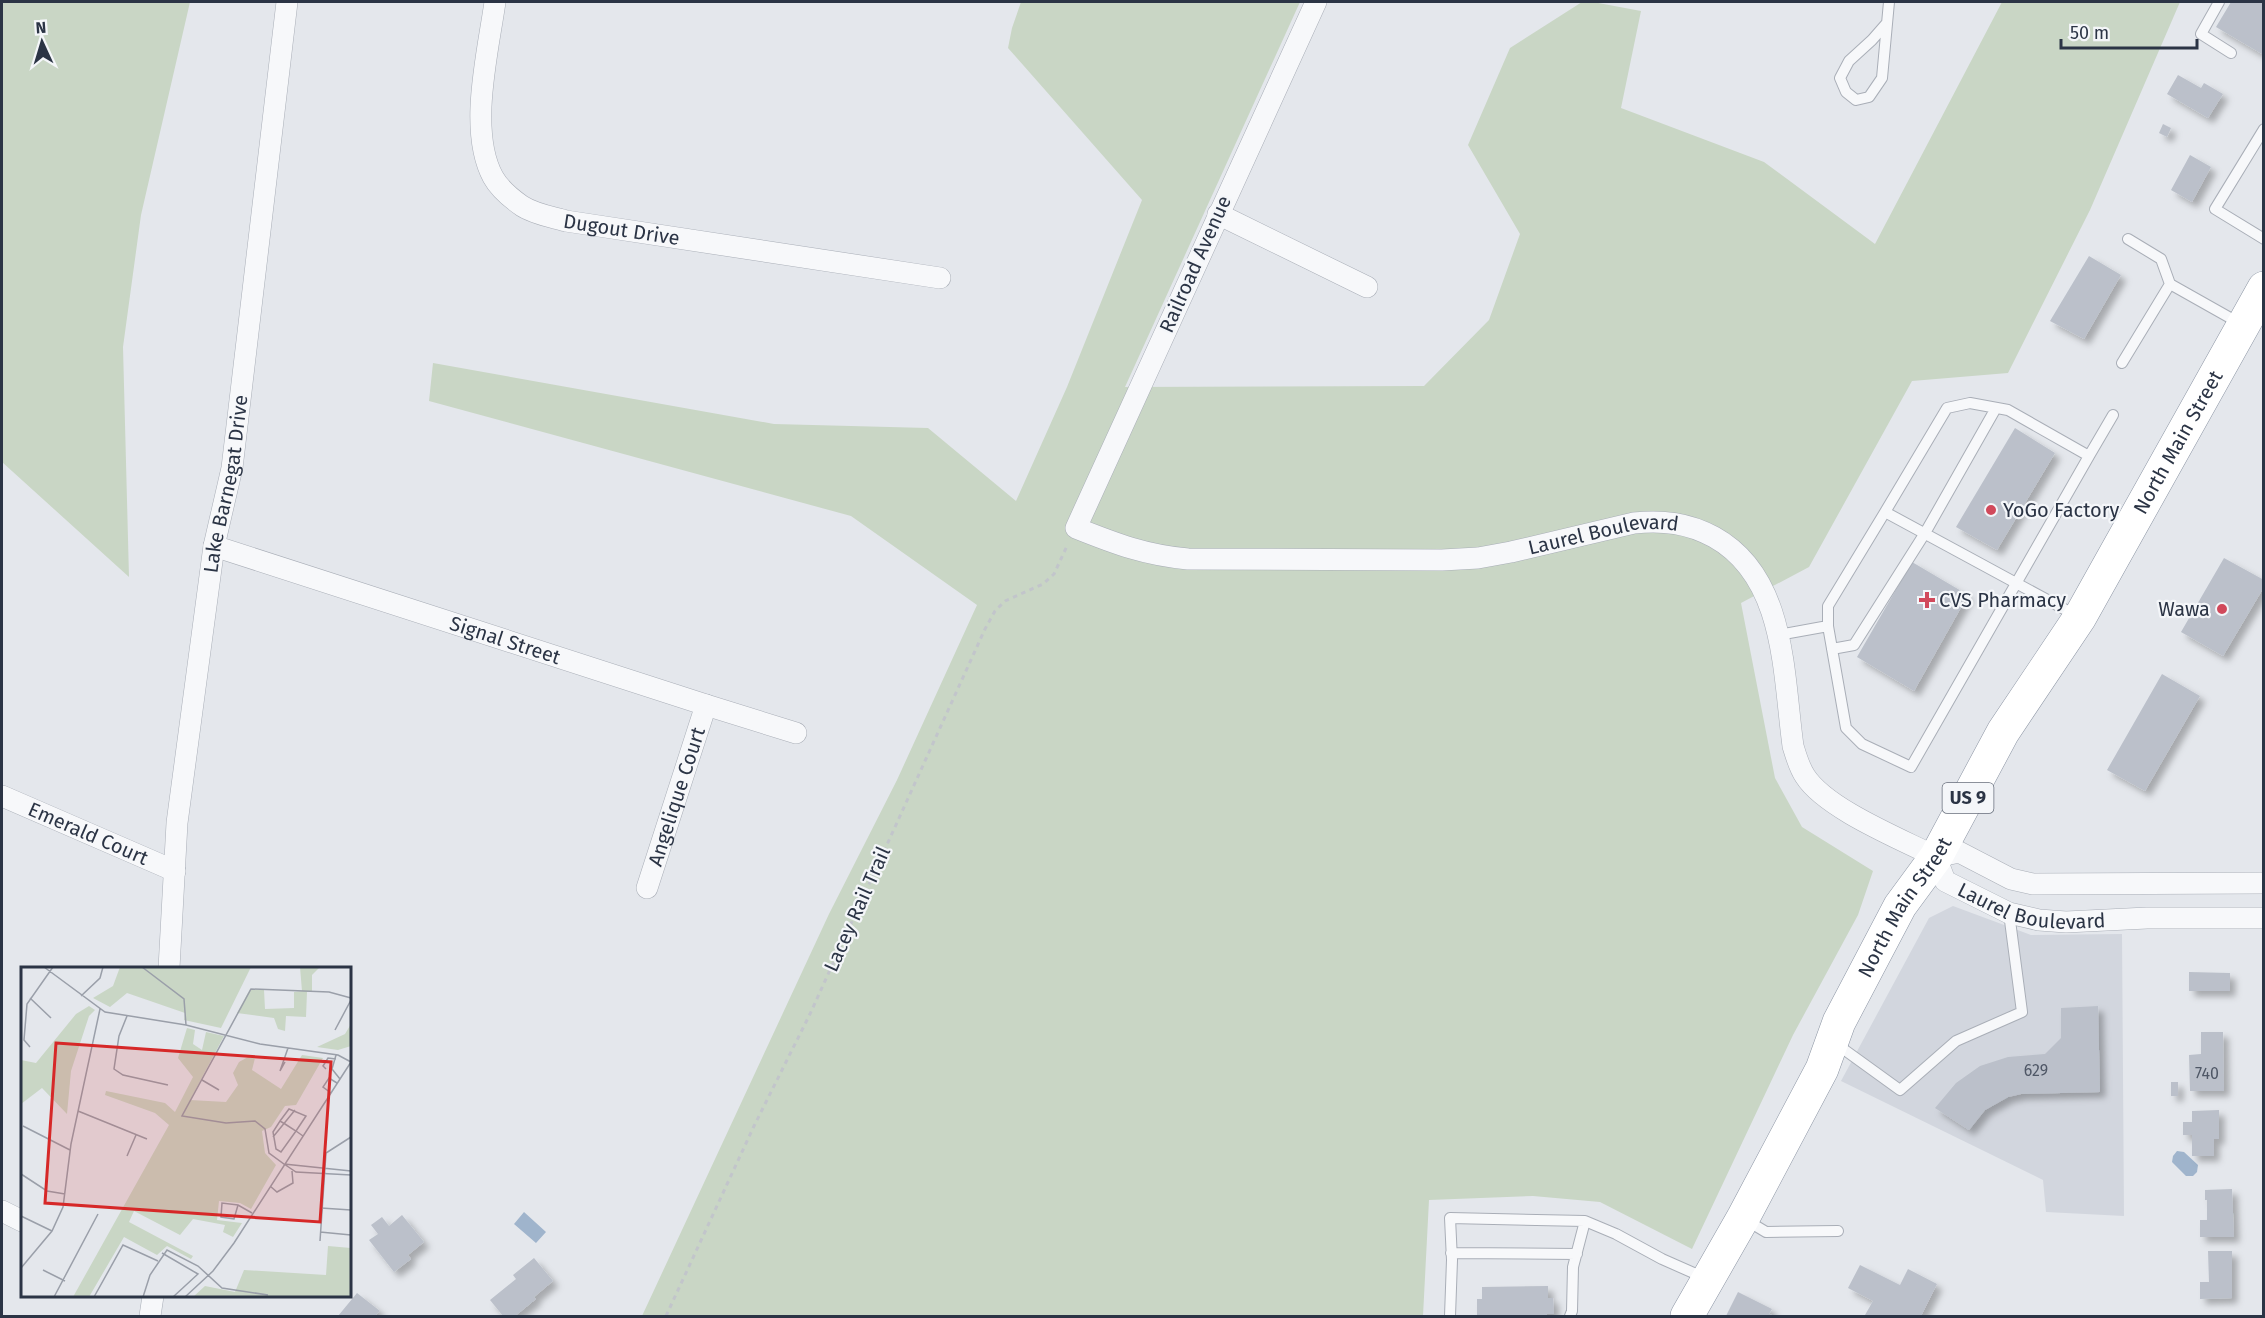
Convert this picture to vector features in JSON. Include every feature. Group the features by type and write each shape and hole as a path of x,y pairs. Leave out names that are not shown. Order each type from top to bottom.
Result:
{"highway":[{"name":"North Main Street","path":"1687,1317 1743,1218 1822,1069 1839,1022 1900,906 1936,857 2003,732 2080,617 2264,288"}],"street":[{"name":"Lake Barnegat Drive","path":"169,967 177,823 214,546 232,468 287,2"},
{"name":"Dugout Drive","path":"495,2 480,117 482,148 493,178 524,208 566,221 940,278"},
{"name":"Railroad Avenue","path":"1076,528 1316,2"},
{"path":"1218,214 1367,287"},
{"name":"Laurel Boulevard","path":"1076,528 1124,547 1156,556 1188,559 1442,560 1478,558 1511,552 1634,523 1657,521 1699,529 1724,543 1744,559 1760,582 1771,606 1778,635 1793,746 1806,777 1822,795 1841,808 1936,857 1959,852 2011,879 2033,884 2264,883"},
{"name":"Signal Street","path":"214,546 796,733"},
{"name":"Angelique Court","path":"647,888 706,705"},
{"name":"Emerald Court","path":"2,796 175,872"},
{"name":"Laurel Boulevard","path":"1936,857 1945,881 2009,913 2039,920 2066,922 2147,918 2264,918"},
{"path":"2147,884 2147,918"},
{"path":"2,1211 21,1220"},
{"path":"150,1317 153,1297"}],"lane":[{"path":"1886,24 1849,61 1840,78 1846,92 1856,100 1869,97 1882,78 1889,2"},
{"path":"2219,2 2201,34 2231,53"},
{"path":"2264,129 2216,209 2264,239"},
{"path":"2128,239 2161,259 2170,284 2243,325"},
{"path":"2122,363 2170,284"},
{"path":"2089,456 2008,410 1970,403 1947,408 1828,606 1827,626 1846,728 1862,744 1911,767 2015,582 2089,456 2113,415"},
{"path":"1832,649 1854,645 1925,533 1996,408"},
{"path":"1885,512 2080,617"},
{"path":"1778,635 1827,626"},
{"path":"1832,1041 1900,1090 1956,1041 2022,1012 2009,913"},
{"path":"1450,1317 1450,1218 1585,1221 1616,1234 1662,1260 1708,1280"},
{"path":"1743,1218 1766,1232 1838,1231"},
{"path":"1570,1317 1573,1267 1585,1221"},
{"path":"1451,1253 1577,1254"}],"path":[{"name":"Lacey Rail Trail","path":"666,1317 754,1126 810,1014 985,629 995,611 1005,601 1043,584 1054,574 1076,528"}],"shaded area":[{"path":"1953,906 2031,935 2122,934 2124,1216 2046,1212 2043,1180 1841,1081 1929,918"}],"green space":[{"path":"2,2 190,2 141,215 123,347 129,577 2,462"},
{"path":"1021,2 1300,2 1125,387 1424,386 1489,320 1520,234 1468,145 1510,48 1582,2 1641,11 1621,108 1764,162 1875,244 2002,2 2180,2 2090,210 2008,373 1912,381 1809,567 1741,603 1775,778 1802,827 1873,871 1858,915 1793,1035 1692,1249 1600,1202 1533,1196 1429,1200 1423,1316 642,1316 829,914 897,780 977,605 851,516 429,401 433,363 774,424 928,428 1016,501 1067,387 1142,200 1008,48"}],"water":[{"path":"2177,1151 2184,1152 2198,1165 2197,1172 2193,1176 2186,1176 2172,1162"},
{"path":"524,1212 546,1232 536,1243 514,1224"}],"building":[{"path":"2231,2 2264,2 2262,54 2216,27"},
{"path":"2178,75 2201,88 2204,83 2223,94 2208,118 2167,94"},
{"path":"2163,124 2171,128 2167,137 2159,133"},
{"path":"2190,155 2211,167 2192,202 2171,190"},
{"path":"2089,256 2121,275 2084,339 2050,321"},
{"path":"2015,428 2055,453 1997,550 1956,527"},
{"name":"Wawa","path":"2224,558 2264,580 2264,587 2223,656 2181,632"},
{"path":"1912,562 1968,595 1914,691 1857,657"},
{"name":"Wawa","path":"2162,674 2200,696 2145,791 2107,770"},
{"path":"2189,972 2230,973 2230,991 2189,991"},
{"path":"2098,1006 2100,1092 2021,1094 2008,1097 1985,1110 1969,1130 1935,1108 1956,1083 1980,1066 2008,1057 2045,1054 2061,1038 2061,1008"},
{"path":"2201,1032 2223,1032 2224,1091 2190,1091 2189,1055 2201,1054"},
{"path":"2171,1082 2178,1082 2178,1096 2171,1096"},
{"path":"2219,1110 2219,1139 2214,1139 2214,1156 2192,1156 2192,1135 2183,1135 2183,1122 2192,1122 2192,1111"},
{"path":"2232,1189 2234,1237 2200,1237 2200,1220 2207,1220 2205,1190"},
{"path":"402,1215 424,1242 408,1255 411,1259 394,1272 369,1240 378,1234 371,1225 382,1217 389,1226"},
{"path":"2208,1251 2232,1251 2232,1298 2200,1299 2200,1282 2209,1282"},
{"path":"534,1258 553,1281 515,1316 503,1316 490,1300 516,1279 513,1275"},
{"path":"1860,1265 1900,1285 1908,1269 1937,1284 1921,1316 1865,1315 1873,1301 1848,1288"},
{"path":"1548,1286 1548,1298 1553,1298 1554,1314 1547,1314 1547,1316 1477,1316 1477,1299 1482,1299 1482,1287"},
{"path":"1738,1292 1772,1309 1769,1314 1774,1316 1726,1316"},
{"path":"357,1293 380,1311 375,1316 338,1316"}],"place":[{"name":"YoGo Factory","path":"1991,510"},
{"name":"CVS Pharmacy","path":"1927,600"},
{"name":"Wawa","path":"2222,609"}]}
